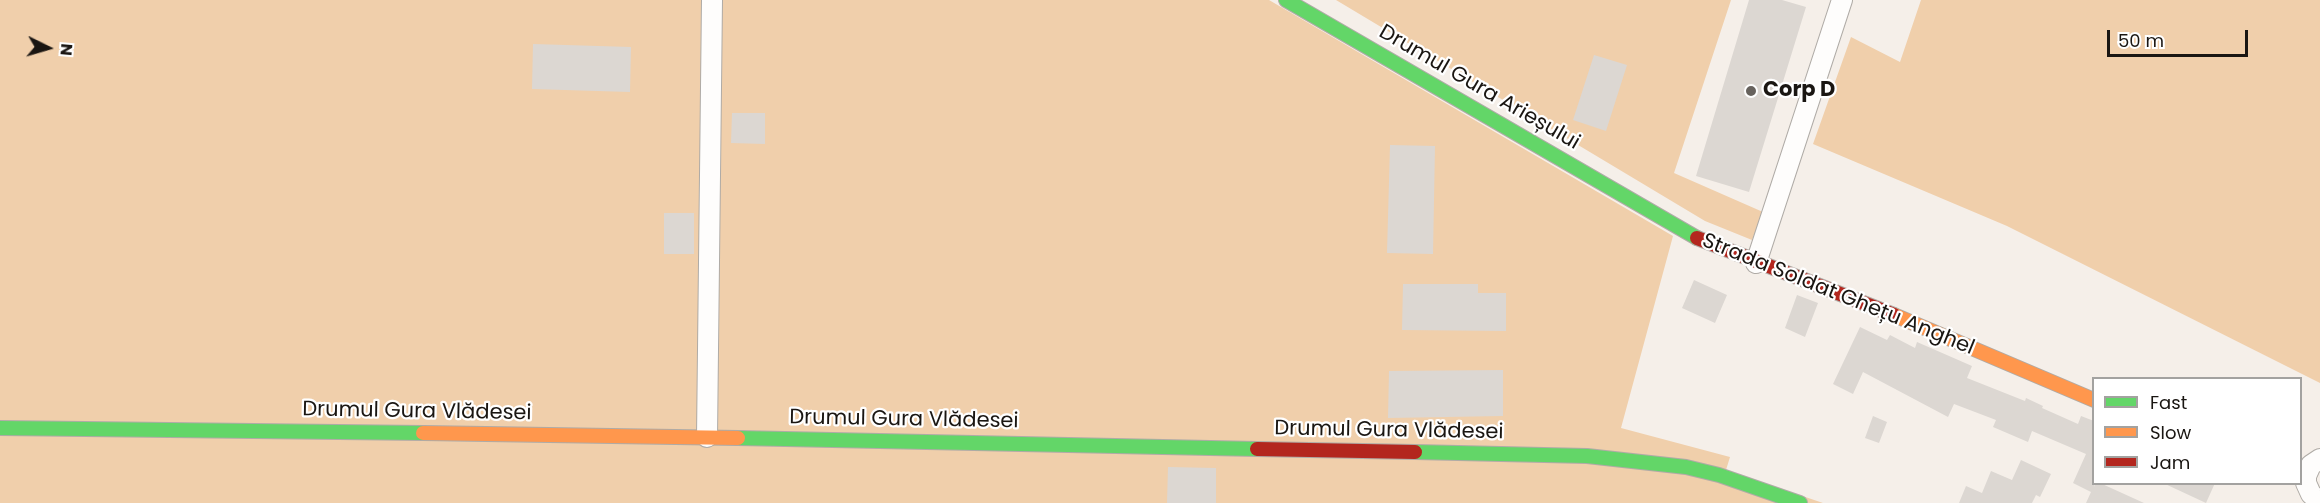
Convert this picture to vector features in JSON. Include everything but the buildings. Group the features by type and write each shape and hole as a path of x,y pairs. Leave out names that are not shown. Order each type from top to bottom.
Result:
{"street":[{"path":"708,437 712,0"},
{"name":"Drumul Gura Arieșului","path":"1286,0 1650,212"},
{"path":"1756,262 1842,0"},
{"name":"Strada Soldat Ghețu Anghel","path":"1650,212 1715,246 1865,302 2092,399"},
{"name":"Drumul Gura Vlădesei","path":"0,429 708,437 1587,456 1686,467 1719,475 1800,503"},
{"path":"2309,490 2311,465 2320,459"}],"shaded area":[{"path":"0,0 1269,0 1673,236 1621,428 1730,457 1726,470 1823,503 0,503"},
{"path":"1336,0 1731,0 1674,173 1763,212 1752,240 1705,221"},
{"path":"1921,0 2320,0 2320,383 2007,226 1813,144 1851,37 1900,62"}],"traffic: fast":[{"path":"1286,0 1697,238"},
{"path":"0,428 423,433"},
{"path":"738,438 1257,449"},
{"path":"1415,452 1587,456 1686,467 1719,475 1800,503"}],"traffic: slow":[{"path":"1894,315 2092,399"},
{"path":"423,433 738,438"}],"traffic: jam":[{"path":"1697,238 1894,315"},
{"path":"1257,449 1415,452"}],"place":[{"name":"Corp D","path":"1751,91"}]}
